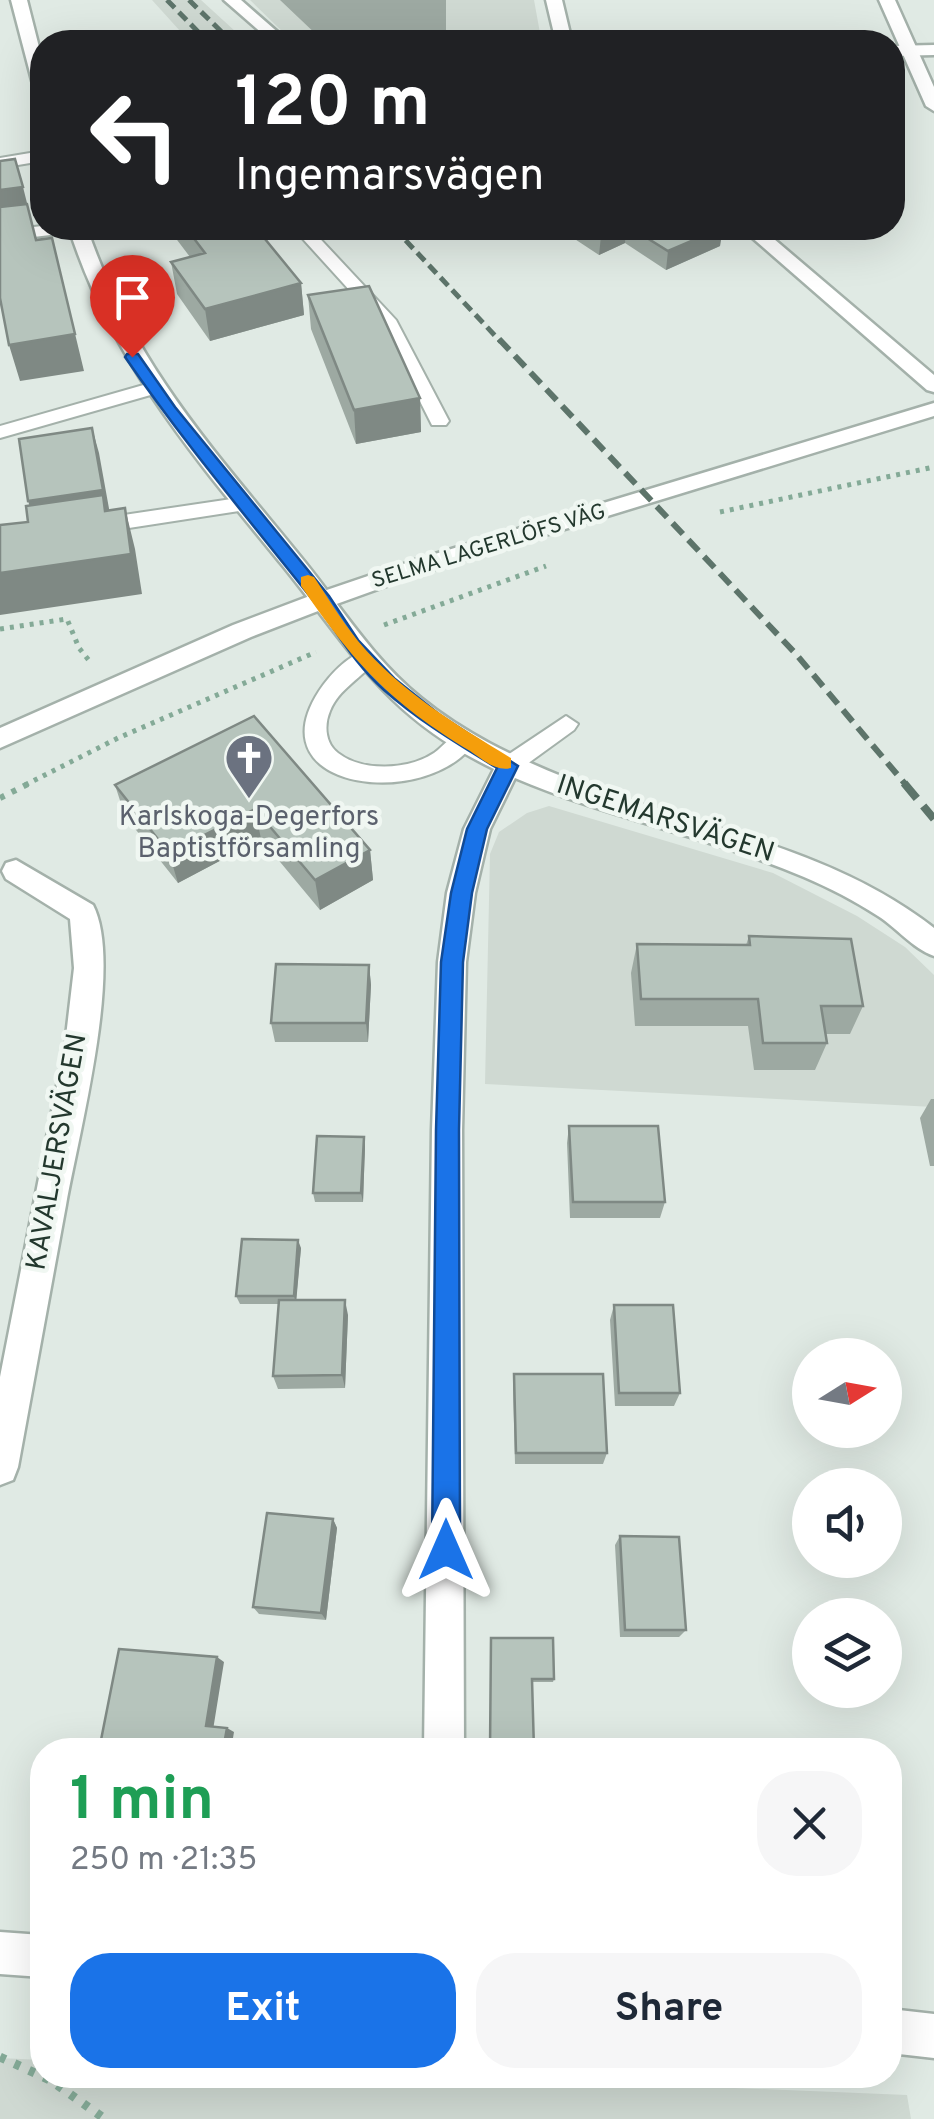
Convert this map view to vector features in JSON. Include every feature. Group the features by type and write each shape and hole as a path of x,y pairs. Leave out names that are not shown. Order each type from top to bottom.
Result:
{"street":[{"path":"19,0 30,42"},
{"path":"232,0 267,30"},
{"path":"554,0 561,30"},
{"path":"886,0 894,30"},
{"path":"905,51 934,50"},
{"path":"905,59 934,106"},
{"name":"INGEMARSVÄGEN","path":"82,240 104,304 154,388 323,600 356,649 434,720 508,766 579,794 828,876 878,904 934,944"},
{"path":"764,240 934,386"},
{"name":"SELMA LAGERLÖFS VÄG","path":"0,739 242,631 323,600 424,565 934,409"},
{"path":"444,1738 447,1130 452,962 461,893 477,829 508,766"},
{"name":"KAVALJERSVÄGEN","path":"0,1467 75,1070 90,960 90,937 82,913 16,871"},
{"path":"0,1952 30,1955"},
{"path":"902,2033 934,2036"}],"lane":[{"path":"0,163 30,158"},
{"path":"0,236 30,232"},
{"path":"312,240 390,324 439,420"},
{"path":"0,432 154,388"},
{"path":"75,530 245,504"},
{"path":"356,649 342,676 318,704 313,725 320,750 332,766 356,774 386,775 437,763 465,739"},
{"path":"508,766 566,724"}],"path":[{"path":"707,514 934,468"},
{"path":"0,798 118,738 356,649 549,564"},
{"path":"0,629 68,619 78,648 112,688"},
{"path":"0,2057 30,2071"},
{"path":"61,2088 105,2119"}],"shaded area":[{"path":"152,0 201,0 234,30 179,30"},
{"path":"250,0 534,0 539,30 281,30"},
{"path":"549,806 773,873 857,916 905,947 934,975 934,1107 485,1084 490,854 499,832 527,813"},
{"path":"0,2058 30,2059 30,2088 737,2088 907,2095 911,2119 0,2119"}],"building":[{"path":"15,159 23,187 0,190 0,161"},
{"path":"27,204 30,240 52,240 75,334 9,345 0,298 0,207"},
{"path":"195,240 266,240 301,283 205,309 171,262 205,253"},
{"path":"650,240 694,240 668,251"},
{"path":"369,286 420,398 354,410 308,295"},
{"path":"92,428 103,490 28,501 19,439"},
{"path":"103,495 105,511 125,508 131,554 0,573 0,525 28,522 26,506"},
{"path":"254,716 370,850 315,880 255,809 169,853 115,785"},
{"path":"749,936 851,939 863,1006 821,1006 827,1043 763,1043 758,999 641,999 637,944 750,945"},
{"path":"276,964 369,965 366,1023 271,1023"},
{"path":"569,1126 658,1126 665,1202 573,1202"},
{"path":"317,1136 364,1137 361,1193 313,1193"},
{"path":"242,1239 298,1240 294,1296 236,1296"},
{"path":"279,1300 345,1300 342,1375 273,1376"},
{"path":"614,1305 673,1305 680,1393 619,1393"},
{"path":"514,1374 603,1374 607,1453 516,1453"},
{"path":"267,1513 333,1519 321,1613 253,1607"},
{"path":"620,1536 679,1537 686,1630 625,1630"},
{"path":"491,1638 553,1638 554,1679 532,1679 534,1738 490,1738"},
{"path":"119,1649 217,1657 206,1726 227,1728 225,1738 101,1738"}],"railway":[{"path":"167,0 196,30"},
{"path":"189,0 220,30"},
{"path":"405,240 501,342"},
{"path":"499,339 795,653 906,785"},
{"path":"904,783 934,819"}],"slow traffic":[{"path":"308,581 351,645 388,684 434,720 504,763"}],"place":[{"name":"Karlskoga-Degerfors Baptistförsamling","path":"249,800"}],"route":[{"path":"132,357 169,410 323,600 351,645 388,684 434,720 508,766 477,829 461,893 452,962 447,1130 446,1550"}]}
